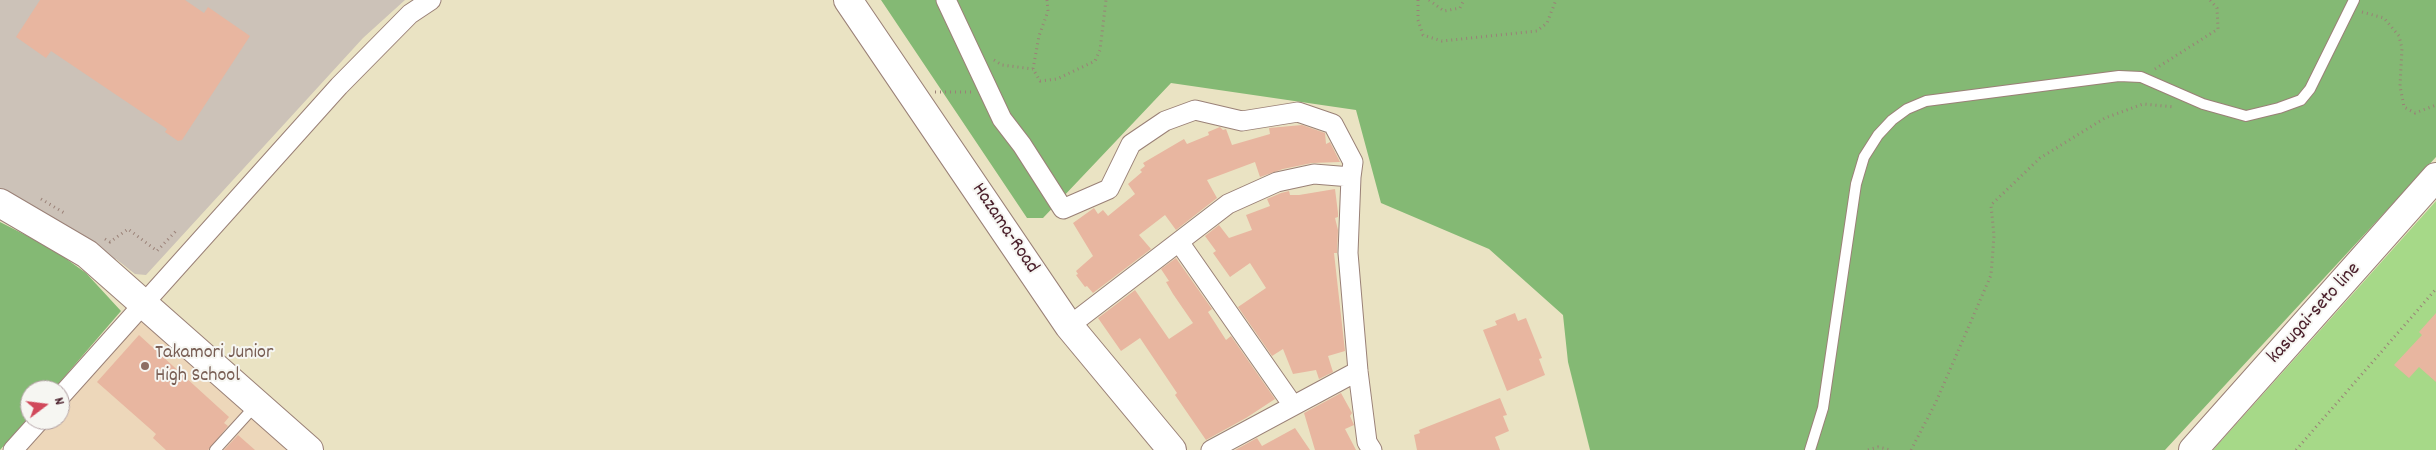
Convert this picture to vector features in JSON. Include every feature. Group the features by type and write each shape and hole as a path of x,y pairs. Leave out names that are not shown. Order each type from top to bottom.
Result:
{"street":[{"path":"70,386 143,302 339,86 410,14 431,0"},
{"name":"Hazama-Road","path":"848,0 1068,326 1172,450"},
{"path":"946,0 1002,119 1022,145 1063,210 1109,189 1131,144 1165,121 1195,110 1242,120 1298,112 1333,124 1353,162 1348,253 1358,371 1367,442 1372,450"},
{"path":"1068,326 1228,204 1277,182 1314,174 1351,177"},
{"name":"kasugai-seto line","path":"2193,450 2436,177"},
{"path":"0,203 87,254 309,450"},
{"path":"1179,242 1292,404"},
{"path":"1211,450 1292,404 1358,371"},
{"path":"13,450 31,430"}],"lane":[{"path":"1810,450 1823,408 1856,184 1864,157 1878,135 1907,109 1926,101 2119,76 2141,78 2203,104 2246,116 2279,108 2300,100 2310,89 2352,5"},
{"path":"215,450 257,404"}],"path":[{"path":"1047,0 1048,11 1039,36 1032,69 1040,81 1057,79 1095,61 1100,50 1106,0"},
{"path":"1418,0 1418,20 1423,35 1442,41 1537,31 1547,22 1556,0"},
{"path":"1429,0 1444,11 1460,8 1464,0"},
{"path":"2141,78 2218,29 2217,8 2210,0"},
{"path":"2352,5 2384,18 2399,36 2402,48 2400,86 2404,107 2414,113 2436,105"},
{"path":"968,44 1002,65 1032,69"},
{"path":"917,101 932,92 990,92"},
{"path":"1911,450 1936,402 1991,276 1994,236 1991,205 2040,158 2104,118 2143,104 2179,107 2203,104"},
{"path":"33,196 72,218"},
{"path":"102,237 110,242 128,229 157,251 176,231"},
{"path":"2296,450 2436,289"},
{"path":"1868,450 1878,447 1891,450"}],"shaded area":[{"path":"0,0 405,0 363,38 146,275 135,274 116,259 112,263 0,192"},
{"name":"Takamori Junior High School","path":"143,322 287,450 23,450 40,430 70,430 70,396 133,324"}],"green space":[{"path":"881,0 2436,0 2436,157 2165,450 1590,450 1568,362 1563,315 1489,249 1381,203 1356,110 1171,83 1043,218 1027,218"},
{"path":"2436,201 2436,450 2213,450"},
{"path":"0,222 51,248 86,273 121,311 62,380 20,380 20,427 0,450"}],"building":[{"path":"40,0 185,0 204,13 208,7 250,36 182,140 178,141 165,132 167,129 51,51 46,58 16,37"},
{"path":"1302,125 1325,133 1326,144 1330,142 1340,162 1312,163 1283,169 1260,177 1255,162 1207,180 1217,198 1176,230 1165,215 1139,235 1151,249 1093,293 1087,286 1085,287 1076,275 1078,274 1076,271 1093,256 1073,223 1094,208 1098,214 1103,210 1108,216 1135,194 1128,184 1142,172 1140,170 1145,166 1143,163 1184,139 1187,144 1209,135 1208,132 1220,127 1223,130 1226,129 1232,145 1270,134 1269,128"},
{"path":"1335,189 1338,217 1335,218 1338,230 1337,253 1334,253 1345,351 1328,356 1333,372 1319,379 1316,370 1293,374 1283,349 1272,356 1238,307 1266,288 1250,263 1230,277 1213,253 1216,251 1205,236 1219,225 1229,238 1252,230 1246,215 1270,206 1267,199 1281,193 1289,191 1290,195 1299,195"},
{"path":"1176,258 1212,309 1208,312 1226,340 1231,336 1275,399 1246,418 1206,440 1175,395 1177,393 1140,338 1121,351 1098,318 1135,290 1169,339 1193,323 1173,294 1166,282 1169,281 1161,269"},
{"path":"1515,313 1518,321 1526,318 1542,358 1539,359 1545,375 1507,391 1483,330 1497,325 1495,321"},
{"path":"2436,313 2436,382 2419,367 2409,378 2394,365 2422,335 2419,332"},
{"path":"139,335 229,417 224,423 228,426 208,450 166,450 153,438 156,434 97,382"},
{"path":"1341,393 1352,413 1350,416 1354,425 1345,429 1356,450 1315,450 1304,413"},
{"path":"1500,398 1507,415 1503,416 1509,431 1495,437 1500,450 1417,450 1414,435 1420,433 1419,430"},
{"path":"1295,428 1310,450 1235,450 1257,438 1262,446"},
{"path":"238,435 255,450 224,450"}],"place":[{"name":"Takamori Junior High School","path":"145,366"}]}
